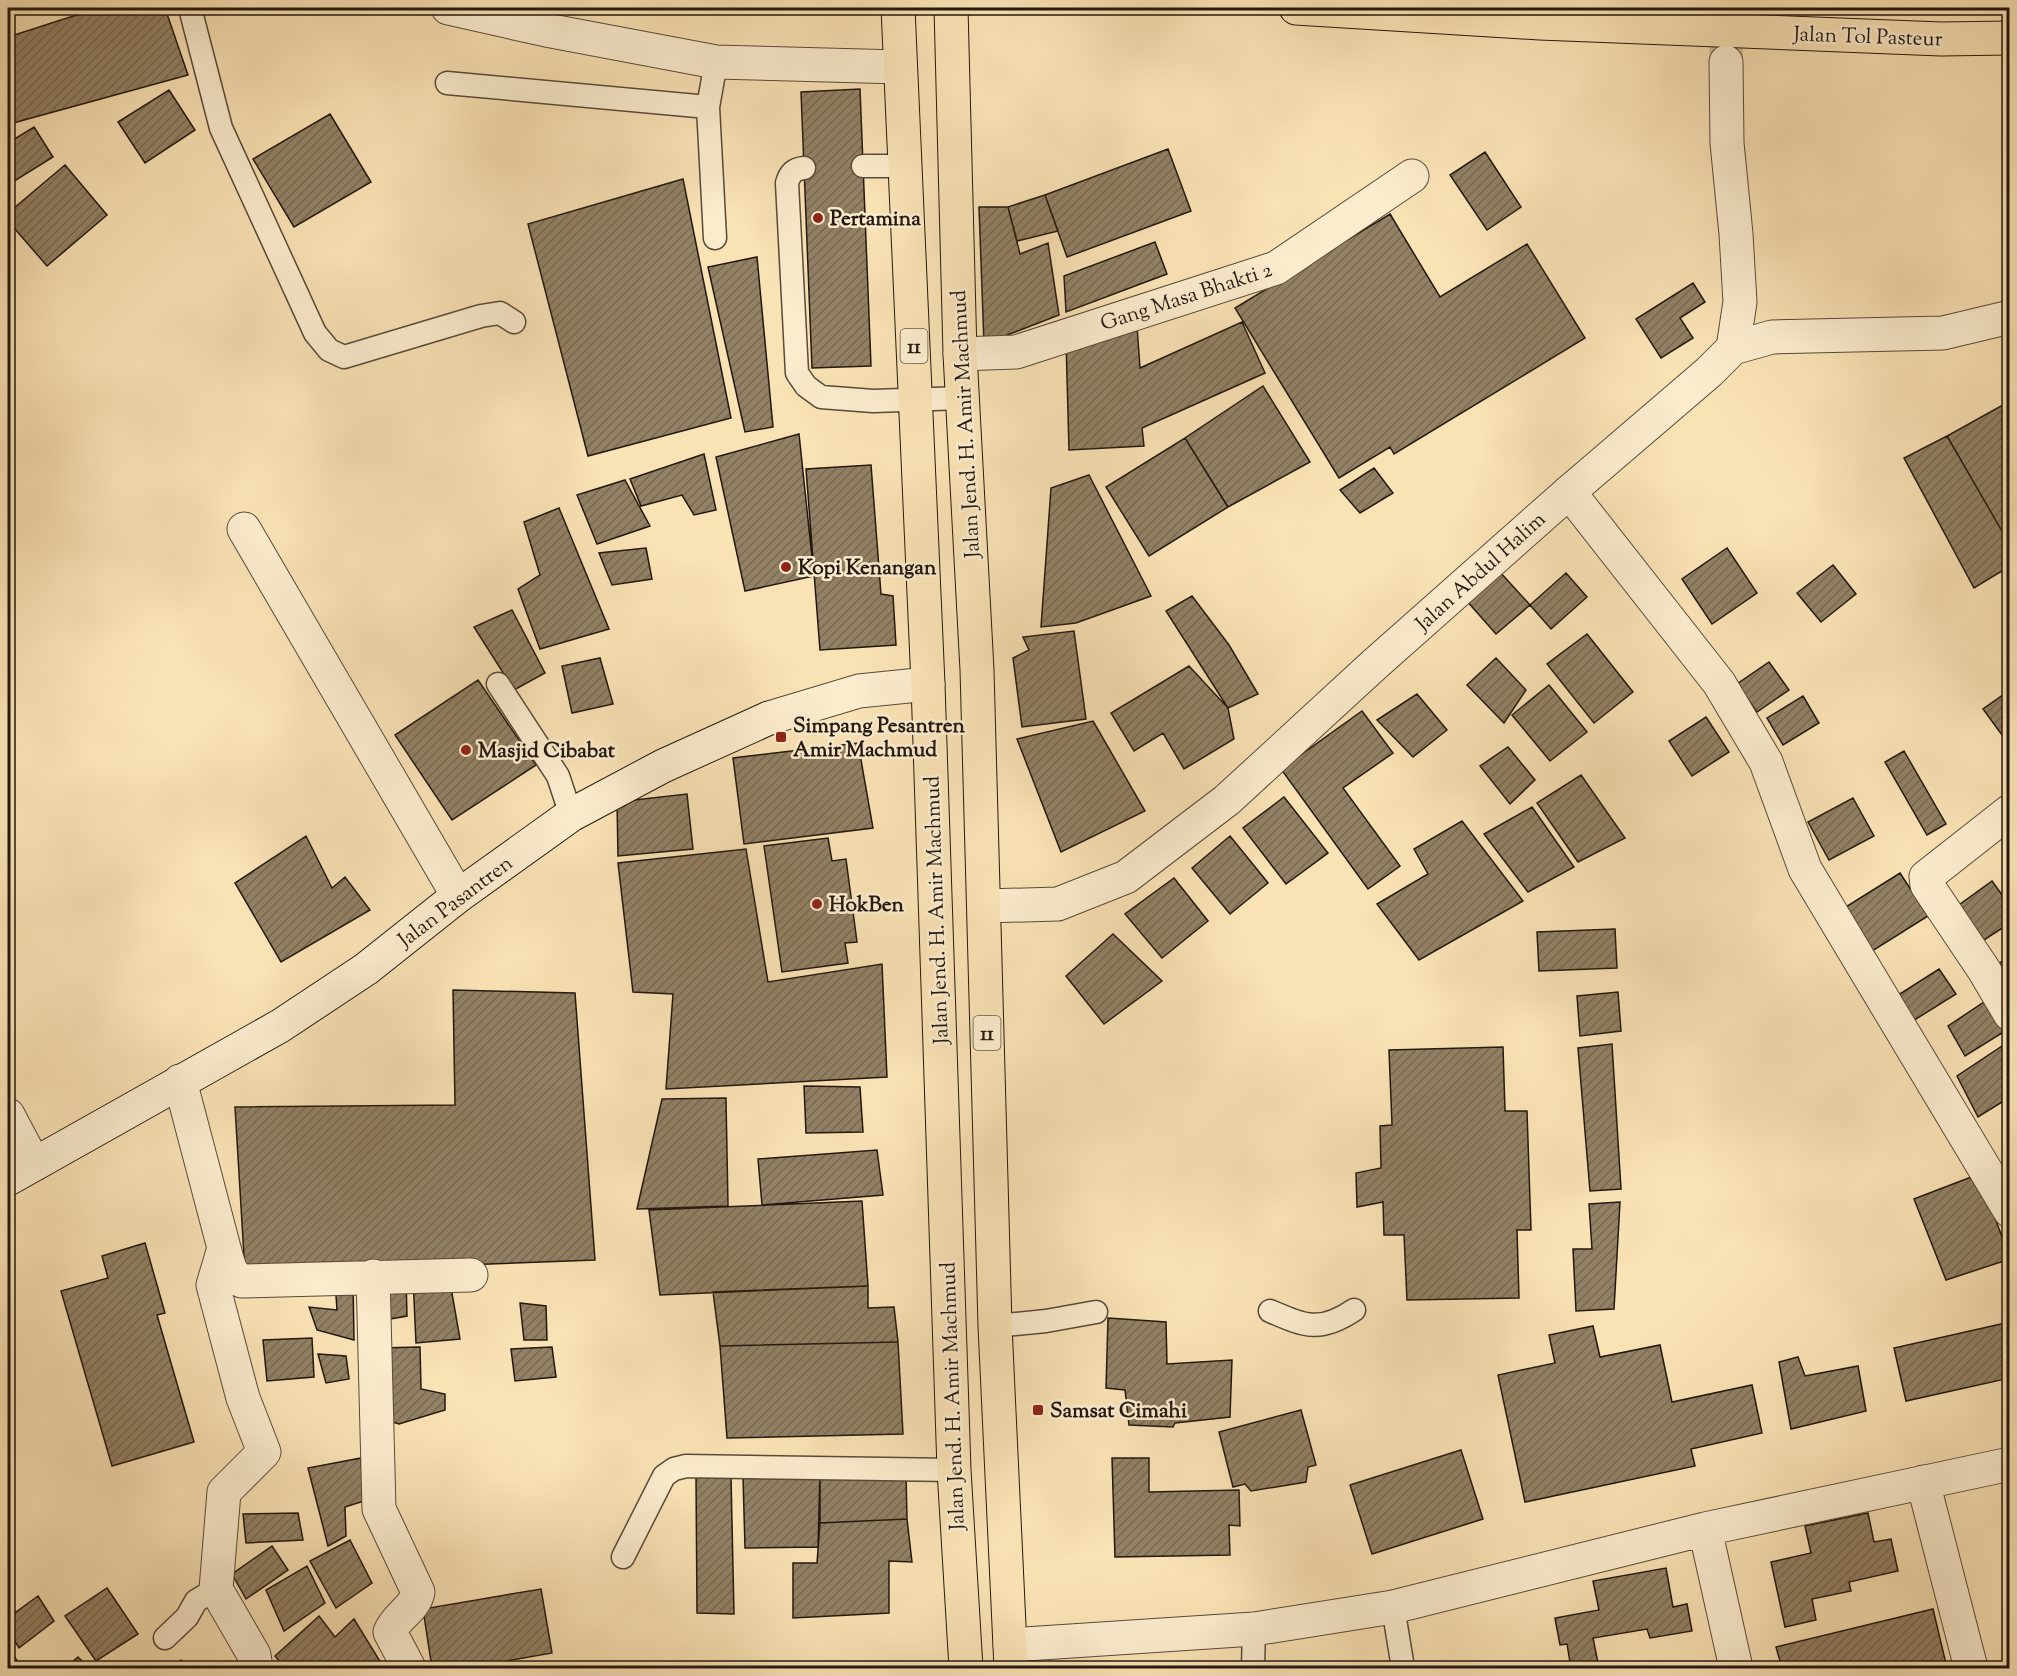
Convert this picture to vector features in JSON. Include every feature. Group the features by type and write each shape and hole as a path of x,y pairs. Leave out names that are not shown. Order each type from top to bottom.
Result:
{"highway":[{"name":"Jalan Jend. H. Amir Machmud","path":"898,8 928,684 954,1470 966,1668"},
{"name":"Jalan Jend. H. Amir Machmud","path":"951,8 960,354 977,669 995,1326 1011,1657"},
{"name":"Jalan Tol Pasteur","path":"1296,8 1540,23 1941,39 2010,38"}],"street":[{"path":"448,8 546,30 716,62 900,66"},
{"path":"1726,62 1727,142 1740,302 1732,348 1772,337 1943,333 2010,316"},
{"name":"Gang Masa Bhakti 2","path":"960,354 1016,352 1276,268 1412,176"},
{"name":"Jalan Abdul Halim","path":"984,906 1058,904 1126,877 1227,800 1366,672 1569,492 1709,372 1732,348"},
{"path":"1569,492 1719,683 1766,762 1805,869 2010,1211"},
{"path":"244,529 458,896"},
{"name":"Jalan Pasantren","path":"21,1172 280,1026 366,969 458,896 571,815 663,766 769,718 859,691 928,684"},
{"path":"2010,811 1926,877 1927,885 1984,970 2010,1014"},
{"path":"180,1081 224,1248 232,1273 236,1278 242,1281 471,1275"},
{"path":"8,1115 21,1172"},
{"path":"224,1248 213,1285 243,1398 264,1452 224,1492 216,1589 254,1655 256,1668"},
{"path":"373,1276 379,1509 418,1592 416,1601 393,1624 390,1632 409,1668"},
{"path":"1011,1657 1254,1629 1393,1607 1705,1529 2010,1464"},
{"path":"1923,1482 1971,1668"},
{"path":"1705,1529 1736,1668"}],"lane":[{"path":"190,8 221,128 315,333 329,350 344,357 500,312 514,322"},
{"path":"715,238 708,107 716,62"},
{"path":"447,82 708,107"},
{"path":"863,166 905,166"},
{"path":"804,168 790,174 787,183 797,373 806,386 821,397 873,400 963,398"},
{"path":"498,684 558,776 571,815"},
{"path":"1270,1311 1293,1321 1315,1326 1337,1322 1354,1310"},
{"path":"995,1326 1046,1321 1096,1312"},
{"path":"623,1557 664,1476 674,1469 686,1466 954,1470"},
{"path":"165,1638 187,1617 196,1601 216,1589"},
{"path":"1393,1607 1403,1668"},
{"path":"1253,1668 1254,1629"}],"building":[{"path":"8,8 20,8 21,10 8,17"},
{"path":"98,8 165,8 188,75 13,123 8,108 8,37"},
{"path":"860,89 871,366 812,368 801,92"},
{"path":"169,90 195,130 145,163 118,122"},
{"path":"330,114 371,182 294,227 253,159"},
{"path":"34,127 53,157 8,185 8,143"},
{"path":"1168,149 1191,211 1067,257 1045,195"},
{"path":"1485,152 1521,207 1487,230 1450,175"},
{"path":"65,165 107,215 47,266 8,221 8,213"},
{"path":"683,179 731,418 588,456 528,224"},
{"path":"1045,195 1058,231 1017,241 1008,207"},
{"path":"979,207 1008,207 1020,254 1048,243 1059,315 984,344"},
{"path":"1390,214 1440,297 1527,244 1585,338 1394,454 1390,447 1339,478 1235,308"},
{"path":"1155,242 1167,274 1066,312 1064,276"},
{"path":"757,257 773,427 745,432 708,267"},
{"path":"1693,283 1705,302 1680,318 1693,338 1661,358 1636,319"},
{"path":"1242,322 1265,373 1142,428 1144,446 1069,450 1066,340 1137,326 1140,368"},
{"path":"1263,386 1310,462 1228,507 1185,438"},
{"path":"2010,401 2010,545 1947,436"},
{"path":"799,434 814,576 745,591 716,457"},
{"path":"1947,436 2010,545 2010,566 1974,588 1904,458"},
{"path":"1185,438 1228,507 1149,556 1106,487"},
{"path":"704,454 716,510 694,515 682,495 641,506 630,479"},
{"path":"871,465 881,594 893,596 896,645 820,650 806,469"},
{"path":"1374,468 1393,493 1360,513 1340,490"},
{"path":"1089,475 1151,596 1076,623 1041,627 1051,488"},
{"path":"625,480 650,526 597,544 577,495"},
{"path":"559,508 609,629 540,649 518,589 540,575 524,522"},
{"path":"646,548 652,579 612,585 599,553"},
{"path":"1727,548 1757,593 1712,624 1682,579"},
{"path":"1833,565 1856,594 1821,622 1797,593"},
{"path":"1499,571 1530,605 1496,634 1466,600"},
{"path":"1566,573 1587,597 1551,629 1530,605"},
{"path":"1192,596 1229,645 1258,694 1228,708 1166,611"},
{"path":"512,610 545,673 514,690 474,627"},
{"path":"1074,631 1086,719 1022,727 1013,658 1029,650 1023,637"},
{"path":"1587,634 1633,692 1594,723 1547,664"},
{"path":"600,658 613,704 572,713 562,666"},
{"path":"1496,658 1526,690 1504,723 1467,685"},
{"path":"1769,662 1789,690 1757,712 1737,684"},
{"path":"1189,666 1228,708 1234,739 1184,769 1163,733 1134,751 1111,713"},
{"name":"Masjid Cibabat","path":"478,680 536,765 452,820 395,735"},
{"path":"1549,685 1587,732 1550,761 1512,715"},
{"path":"2010,690 2010,746 1983,709"},
{"path":"1417,694 1447,730 1413,757 1377,720"},
{"path":"1803,696 1819,723 1783,745 1767,718"},
{"path":"1362,711 1393,753 1343,788 1400,866 1368,889 1281,769"},
{"path":"1706,717 1729,752 1692,776 1669,741"},
{"path":"1093,721 1145,811 1061,852 1017,739"},
{"path":"858,743 873,828 744,844 733,758"},
{"path":"1508,747 1535,780 1510,804 1480,766"},
{"path":"1904,751 1946,824 1927,835 1885,762"},
{"path":"1581,775 1625,838 1578,862 1537,803"},
{"path":"687,794 693,849 618,856 617,802"},
{"path":"1284,797 1328,853 1286,884 1243,828"},
{"path":"1853,798 1874,836 1829,860 1808,822"},
{"path":"1532,807 1574,867 1528,892 1484,834"},
{"path":"1462,821 1523,901 1419,960 1377,904 1428,874 1414,849"},
{"path":"306,836 332,888 345,877 370,910 281,962 235,883"},
{"path":"1230,836 1268,883 1230,914 1192,868"},
{"path":"828,838 832,861 846,859 857,942 845,943 848,963 782,972 764,846"},
{"path":"746,849 768,982 882,964 887,1077 666,1089 673,994 633,992 618,863"},
{"path":"1900,873 1928,916 1869,953 1841,910"},
{"path":"1174,878 1208,921 1162,958 1125,914"},
{"path":"1992,881 2010,906 2010,923 1984,940 1959,905"},
{"path":"1615,929 1617,968 1539,971 1537,932"},
{"path":"1113,934 1162,981 1104,1024 1066,976"},
{"path":"2010,955 2010,981 1997,965"},
{"path":"1939,969 1956,994 1908,1024 1892,999"},
{"path":"453,990 575,993 595,1260 245,1273 235,1107 455,1105"},
{"path":"1618,992 1621,1031 1580,1036 1577,996"},
{"path":"1990,998 2010,1028 1965,1056 1948,1026"},
{"path":"2008,1042 2010,1046 2010,1097 1978,1117 1957,1076"},
{"path":"1612,1044 1621,1189 1590,1191 1578,1048"},
{"path":"1503,1047 1505,1111 1527,1111 1531,1230 1517,1230 1519,1298 1407,1300 1404,1235 1384,1235 1383,1202 1357,1207 1356,1173 1381,1168 1380,1126 1392,1125 1389,1050"},
{"path":"804,1086 860,1087 863,1132 806,1133"},
{"path":"726,1098 728,1206 637,1209 662,1099"},
{"path":"877,1150 883,1195 762,1205 758,1159"},
{"path":"1979,1174 2010,1259 1946,1280 1914,1199"},
{"path":"862,1201 868,1286 660,1295 649,1210"},
{"path":"1620,1202 1614,1309 1576,1311 1573,1249 1592,1249 1589,1204"},
{"path":"145,1243 165,1313 157,1315 194,1442 112,1466 61,1291 108,1278 102,1256"},
{"path":"406,1278 407,1316 384,1320 382,1279"},
{"path":"413,1278 450,1282 460,1339 416,1343"},
{"path":"335,1281 353,1282 354,1340 317,1330 309,1307 337,1310"},
{"path":"868,1286 868,1308 894,1307 898,1342 720,1346 713,1292"},
{"path":"520,1303 546,1306 547,1340 524,1340"},
{"path":"1108,1318 1166,1322 1167,1364 1232,1360 1230,1417 1175,1423 1173,1427 1129,1425 1125,1390 1106,1388"},
{"path":"2010,1322 2010,1378 1906,1401 1894,1348"},
{"path":"1593,1326 1600,1357 1660,1345 1672,1402 1752,1385 1762,1433 1691,1449 1695,1466 1525,1502 1498,1375 1555,1363 1549,1335"},
{"path":"312,1338 314,1377 267,1381 263,1340"},
{"path":"898,1342 903,1434 727,1438 720,1346"},
{"path":"420,1347 421,1389 445,1394 445,1410 399,1424 379,1418 379,1348"},
{"path":"552,1347 556,1377 515,1381 511,1349"},
{"path":"318,1354 346,1356 349,1379 326,1383"},
{"path":"1798,1357 1805,1376 1858,1366 1866,1411 1791,1429 1779,1362"},
{"path":"1301,1410 1316,1465 1308,1467 1306,1482 1251,1491 1245,1484 1233,1487 1219,1432"},
{"path":"1461,1450 1483,1519 1372,1554 1350,1485"},
{"path":"361,1458 364,1501 345,1507 346,1536 328,1546 308,1468"},
{"path":"1112,1458 1149,1458 1149,1492 1239,1490 1240,1526 1229,1525 1230,1555 1115,1557"},
{"path":"820,1474 906,1474 907,1519 820,1523"},
{"path":"820,1474 818,1547 745,1548 743,1476"},
{"path":"696,1477 731,1477 734,1614 697,1613"},
{"path":"298,1513 303,1540 246,1543 243,1514"},
{"path":"1868,1513 1874,1542 1891,1539 1898,1571 1849,1582 1851,1591 1812,1599 1816,1620 1785,1627 1771,1562 1811,1553 1805,1526"},
{"path":"907,1519 912,1562 889,1561 889,1613 793,1618 793,1563 817,1563 820,1523"},
{"path":"350,1540 372,1583 336,1608 310,1561"},
{"path":"272,1546 288,1570 246,1599 232,1574"},
{"path":"307,1566 325,1603 284,1631 266,1590"},
{"path":"1666,1568 1673,1607 1687,1604 1692,1631 1650,1638 1647,1629 1593,1638 1599,1668 1571,1668 1567,1644 1560,1645 1555,1618 1599,1610 1593,1581"},
{"path":"107,1588 138,1634 96,1661 65,1616"},
{"path":"541,1589 552,1653 468,1668 432,1668 423,1609"},
{"path":"38,1596 54,1621 19,1648 8,1630 8,1618"},
{"path":"1933,1609 1947,1668 1782,1668 1776,1647"},
{"path":"319,1616 335,1637 354,1619 381,1663 372,1668 285,1668 275,1656"},
{"path":"8,1649 23,1668 8,1668"},
{"path":"78,1657 89,1668 65,1668"},
{"path":"181,1660 192,1668 175,1668"}],"tunnel":[{"path":"1726,8 1726,60"}],"place":[{"name":"Pertamina","path":"818,218"},
{"name":"Kopi Kenangan","path":"786,567"},
{"name":"Simpang Pesantren Amir Machmud","path":"781,737"},
{"name":"Masjid Cibabat","path":"466,750"},
{"name":"HokBen","path":"817,904"},
{"name":"Samsat Cimahi","path":"1038,1410"}]}
